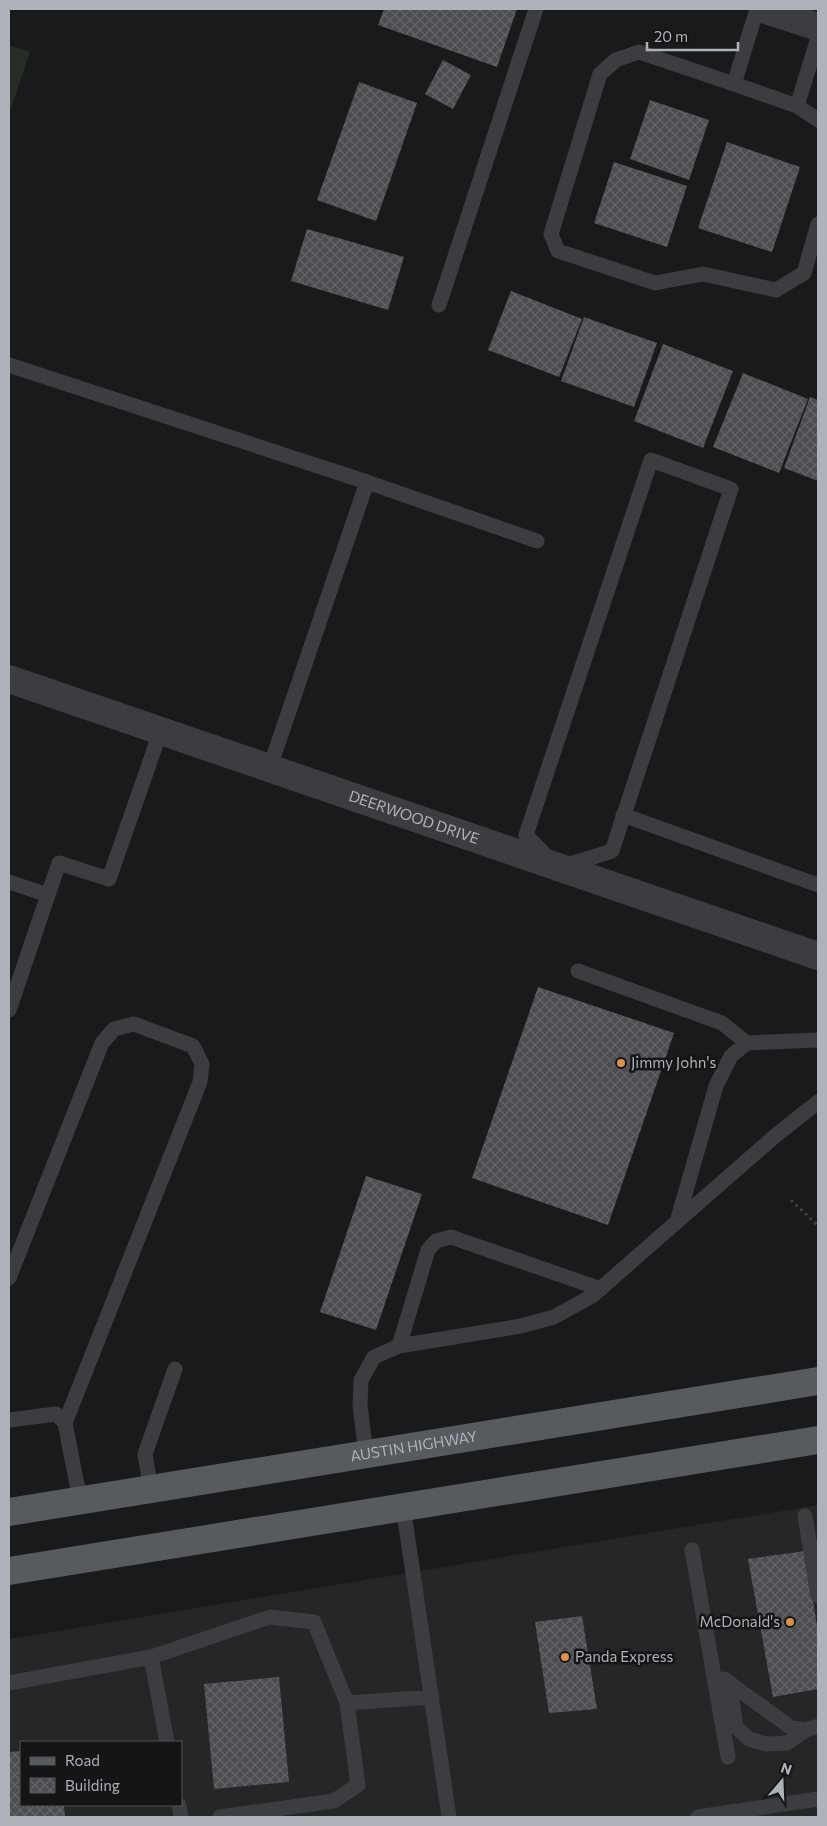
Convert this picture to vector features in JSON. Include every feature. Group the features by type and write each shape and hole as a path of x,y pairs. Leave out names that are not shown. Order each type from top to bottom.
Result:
{"main road":[{"name":"AUSTIN HIGHWAY","path":"9,1512 818,1381"},
{"path":"9,1571 818,1440"}],"street":[{"path":"763,9 793,13 818,27"},
{"name":"DEERWOOD DRIVE","path":"9,679 818,956"}],"lane":[{"path":"439,305 536,9"},
{"path":"734,84 757,9"},
{"path":"796,106 818,38"},
{"path":"818,120 796,106 639,52 616,60 600,74 552,234 558,251 656,282 703,274 776,290 804,273 818,224"},
{"path":"9,365 368,482 537,541"},
{"path":"651,460 731,489 612,851 558,868 526,835 651,460"},
{"path":"270,767 368,482"},
{"path":"9,1010 59,863 109,879 161,730"},
{"path":"623,815 818,885"},
{"path":"9,882 48,895"},
{"path":"578,971 722,1023 747,1043"},
{"path":"9,1278 102,1043 114,1029 134,1024 193,1046 202,1064 200,1082 65,1423 80,1500"},
{"path":"677,1222 716,1086 731,1056 747,1043 818,1040"},
{"path":"366,1454 360,1405 361,1380 374,1357 399,1346 521,1326 554,1317 592,1296 818,1102"},
{"path":"399,1346 428,1250 436,1240 451,1236 601,1289"},
{"path":"151,1489 145,1454 175,1369"},
{"path":"9,1420 56,1414 65,1423"},
{"path":"403,1506 449,1817"},
{"path":"805,1516 818,1596"},
{"path":"692,1550 728,1757"},
{"path":"9,1683 151,1657 270,1617 314,1622 347,1703 358,1785 334,1801 220,1817"},
{"path":"151,1657 167,1741"},
{"path":"713,1671 790,1727 812,1728"},
{"path":"728,1682 736,1727 749,1739 766,1744 787,1743 812,1728"},
{"path":"347,1703 432,1697"},
{"path":"698,1817 818,1799"}],"path":[{"path":"791,1200 818,1226"}],"shaded area":[{"path":"9,45 30,52 9,114"},
{"path":"818,1505 818,1817 9,1817 9,1639"}],"building":[{"path":"384,9 517,9 497,67 378,25"},
{"path":"443,60 471,75 453,109 425,94"},
{"path":"359,82 417,103 376,221 317,200"},
{"path":"650,100 709,120 689,180 630,159"},
{"path":"727,142 800,167 772,252 698,228"},
{"path":"614,162 687,186 667,247 594,223"},
{"path":"307,229 404,257 388,310 291,281"},
{"path":"511,291 582,319 559,377 488,350"},
{"path":"584,317 657,343 634,407 561,381"},
{"path":"663,344 733,371 703,448 634,421"},
{"path":"743,373 808,399 779,473 713,447"},
{"path":"810,397 818,400 818,481 784,468"},
{"path":"538,987 674,1033 608,1225 472,1178"},
{"path":"366,1176 422,1194 376,1330 320,1312"},
{"path":"805,1551 818,1632 818,1689 773,1697 748,1559"},
{"path":"582,1616 597,1709 549,1713 535,1622"},
{"path":"279,1677 289,1782 214,1789 204,1684"},
{"path":"20,1751 20,1806 64,1806 65,1817 9,1817 9,1752"}],"place":[{"name":"Jimmy John's","path":"621,1063"},
{"name":"McDonald's","path":"790,1622"},
{"name":"Panda Express","path":"565,1657"}]}
